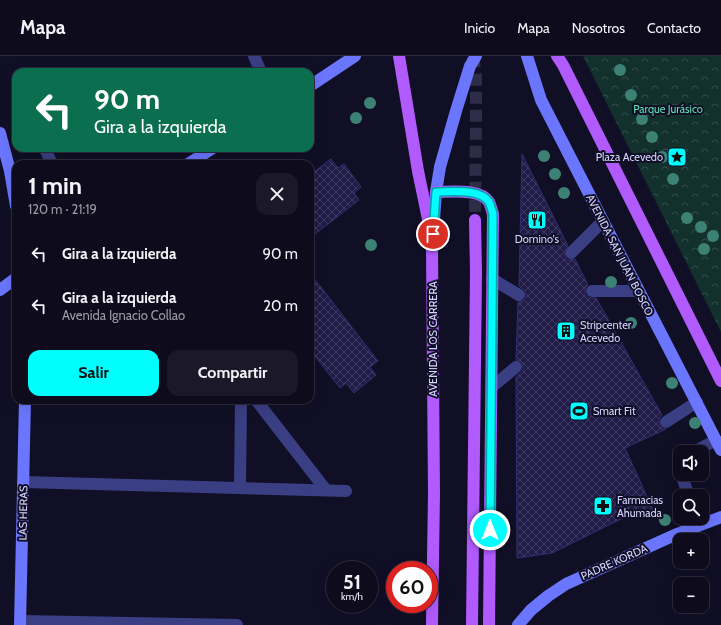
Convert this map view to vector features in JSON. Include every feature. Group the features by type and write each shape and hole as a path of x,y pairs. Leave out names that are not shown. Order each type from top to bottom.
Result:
{"main road":[{"path":"314,83 355,56"},
{"name":"AVENIDA LOS CARRERA","path":"399,56 432,248 434,493 432,625"},
{"path":"432,248 436,192 440,167 470,66 476,56"},
{"name":"AVENIDA SAN JUAN BOSCO","path":"527,56 541,100 718,445"},
{"path":"558,56 721,381"},
{"path":"0,133 12,183"},
{"path":"194,160 207,152"},
{"path":"436,192 467,192 480,195 488,201 493,214 489,625"},
{"path":"472,625 476,272 475,220"},
{"path":"0,290 12,281"},
{"name":"LAS HERAS","path":"20,623 24,404"},
{"name":"PADRE KORDA","path":"709,520 721,517"},
{"name":"PADRE KORDA","path":"518,625 542,600 566,584 677,534 693,525"}],"street":[{"path":"254,56 259,68"},
{"path":"571,253 603,221"},
{"path":"492,279 519,295"},
{"path":"592,291 640,291"},
{"path":"492,387 516,366"},
{"path":"666,422 697,402"},
{"path":"240,487 241,404"},
{"path":"259,404 326,490"},
{"path":"23,482 346,491"},
{"path":"20,623 237,625"}],"green space":[{"name":"Plaza Acevedo","path":"583,56 721,56 721,332"}],"building":[{"name":"Stripcenter Acevedo","path":"522,154 568,246 564,251 566,259 575,259 588,285 585,288 585,294 589,298 596,298 662,415 659,419 660,426 666,429 625,448 653,510 631,514 552,553 517,558 516,377 523,370 521,362 516,360 518,302 523,301 526,298 525,291 519,286"},
{"path":"331,159 338,168 344,164 361,187 354,193 359,200 314,235 314,172"},
{"path":"314,278 378,361 370,367 376,375 354,393 346,383 340,388 314,355"}],"tunnel":[{"path":"473,56 476,76 475,220"}],"place":[{"name":"Plaza Acevedo","path":"677,157"},
{"name":"Domino's","path":"537,220"},
{"name":"Stripcenter Acevedo","path":"566,331"},
{"name":"Smart Fit","path":"579,411"},
{"name":"Farmacias Ahumada","path":"603,506"}],"route":[{"path":"433,234 436,192 467,192 480,195 488,201 493,214 490,530"}],"park label":[{"name":"Parque Jurásico","path":"668,109"}]}
